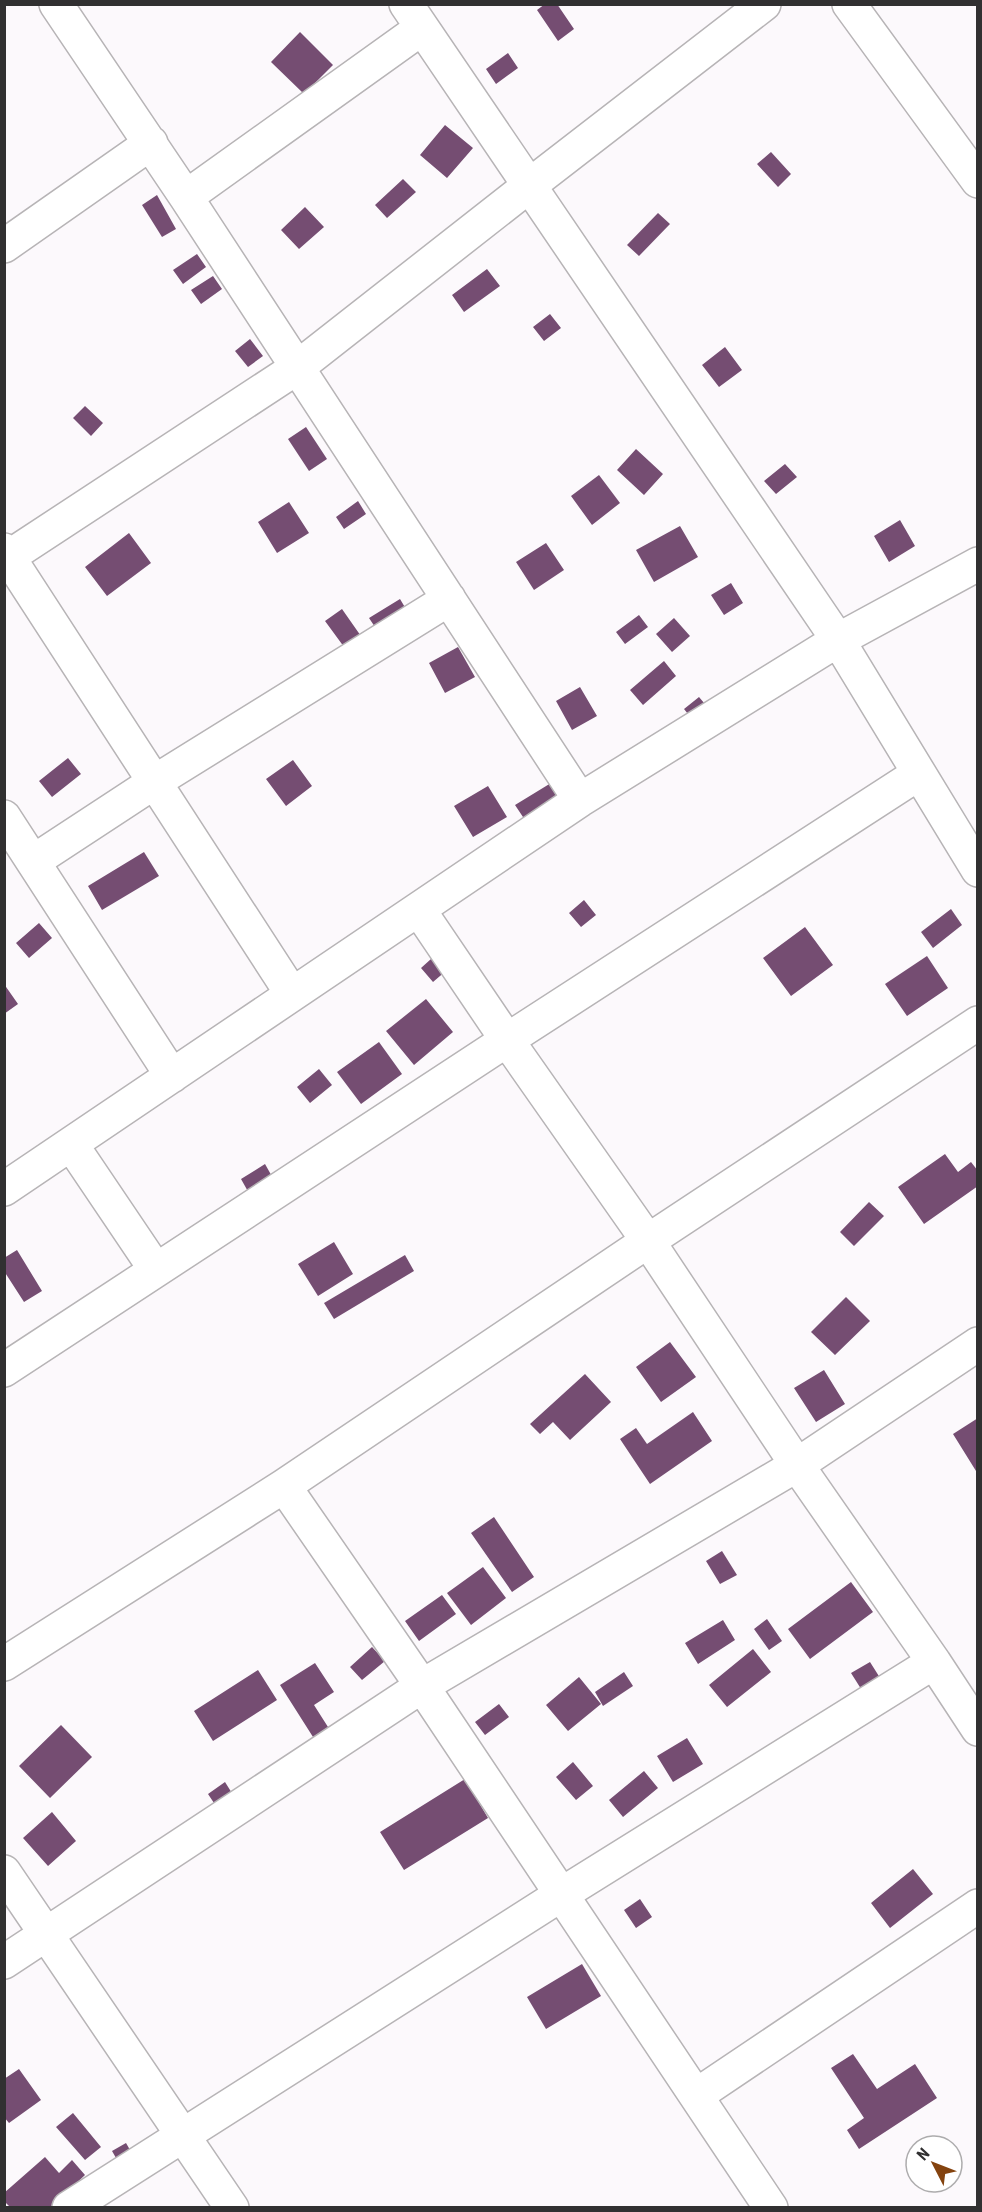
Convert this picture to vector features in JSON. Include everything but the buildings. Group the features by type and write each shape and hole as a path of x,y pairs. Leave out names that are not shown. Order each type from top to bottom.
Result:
{"street":[{"path":"56,4 151,143 580,800"},
{"path":"292,993 156,781 6,556 298,367 764,4"},
{"path":"849,4 978,181"},
{"path":"186,197 414,16 838,640 978,870"},
{"path":"4,246 151,143"},
{"path":"4,1189 580,800 838,640 978,564"},
{"path":"34,861 156,781 449,599"},
{"path":"4,1370 918,774"},
{"path":"4,817 172,1076"},
{"path":"419,910 648,1241 797,1465 978,1729"},
{"path":"4,1664 284,1486 978,1023"},
{"path":"71,1144 156,1270"},
{"path":"4,1962 422,1686 797,1465 978,1344"},
{"path":"284,1486 698,2095 771,2208"},
{"path":"69,2208 562,1894 934,1662"},
{"path":"4,1872 232,2208"},
{"path":"698,2095 978,1906"}]}
